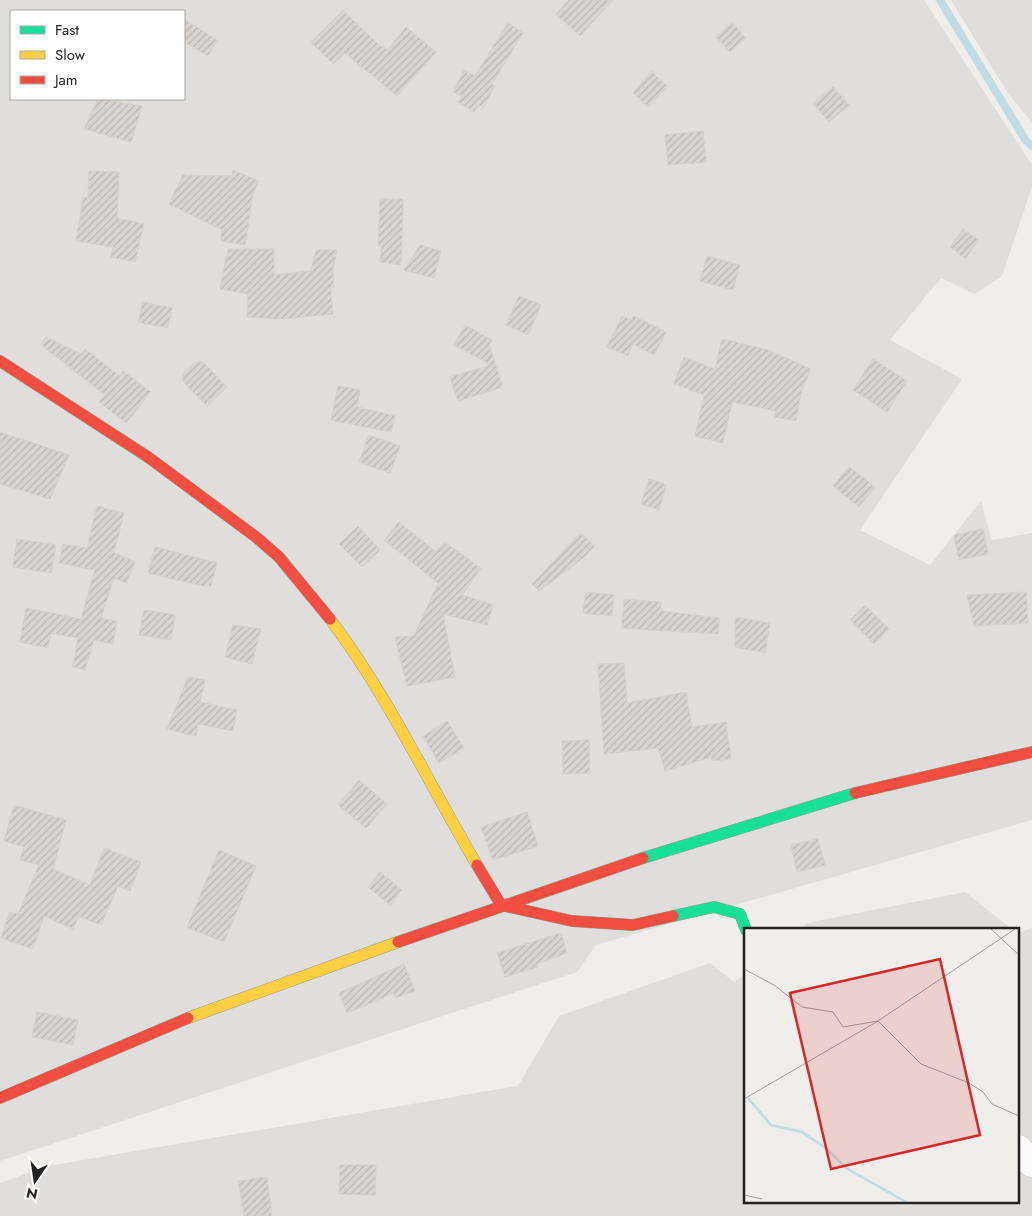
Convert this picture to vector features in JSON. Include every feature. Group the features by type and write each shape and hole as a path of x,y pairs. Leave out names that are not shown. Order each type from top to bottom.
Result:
{"street":[{"path":"0,361 192,486 278,556 327,614 407,736 473,859 501,905 572,921 633,925 714,907 740,914 745,928"},
{"path":"0,1098 170,1024 501,905 663,851 854,793 1032,752"},
{"path":"1020,1151 1032,1163"}],"shaded area":[{"path":"0,0 924,0 1032,165 1032,187 1002,276 975,294 941,278 890,340 962,379 860,530 930,565 981,501 992,540 1032,533 1032,820 596,945 577,972 0,1161"},
{"path":"951,0 1032,0 1032,122 1009,95"},
{"path":"965,892 1010,928 801,928 807,923"},
{"path":"1032,928 1032,1216 0,1216 0,1183 48,1166 518,1086 559,1016 710,963 734,982 744,974 744,1204 1020,1204 1020,932"}],"building":[{"path":"569,0 613,0 580,36 556,14"},
{"path":"343,10 381,47 387,50 406,27 436,52 397,96 345,53 333,64 311,42"},
{"path":"185,20 217,40 208,56 185,43"},
{"path":"732,22 746,38 730,52 716,37"},
{"path":"508,23 523,33 492,84 495,86 484,107 479,105 474,112 458,102 462,96 453,92 464,70 475,76"},
{"path":"651,71 667,86 648,107 633,93"},
{"path":"833,87 849,105 829,122 813,103"},
{"path":"98,100 142,106 131,142 84,129"},
{"path":"703,131 706,162 668,165 665,135"},
{"path":"233,170 259,181 253,194 245,245 221,241 222,230 169,204 183,175 232,176"},
{"path":"89,171 119,172 117,218 144,224 135,262 111,257 113,247 76,241 83,197 88,198"},
{"path":"380,199 403,199 401,265 380,262 382,246 378,246"},
{"path":"963,229 979,240 965,259 950,247"},
{"path":"420,245 441,251 434,278 404,270"},
{"path":"228,249 274,249 274,275 311,271 316,250 337,250 333,270 334,287 330,287 333,314 283,319 247,317 248,294 220,289"},
{"path":"707,256 740,265 733,290 700,281"},
{"path":"519,296 541,305 528,335 506,325"},
{"path":"143,302 172,308 168,328 138,322"},
{"path":"622,316 632,320 633,316 666,332 654,355 633,344 628,356 607,347"},
{"path":"465,325 492,340 489,345 503,387 458,401 450,377 491,365 454,345"},
{"path":"46,337 81,354 85,349 120,376 123,371 151,392 126,423 99,402 105,395 41,345"},
{"path":"722,339 768,350 811,369 802,389 796,421 775,417 776,411 732,402 723,443 695,436 704,395 674,384 684,357 715,369"},
{"path":"873,359 907,381 887,412 853,390"},
{"path":"196,362 203,362 227,387 207,406 183,382 183,374"},
{"path":"338,386 360,390 357,407 395,416 391,432 331,420"},
{"path":"0,432 69,455 50,499 0,484"},
{"path":"369,435 400,446 390,473 359,462"},
{"path":"849,467 875,487 859,507 833,486"},
{"path":"649,479 667,485 659,510 641,504"},
{"path":"97,506 124,513 114,553 135,562 126,583 114,578 101,618 117,621 113,644 94,640 85,670 73,667 78,638 51,633 48,648 20,642 26,608 81,619 95,570 59,563 63,544 87,548"},
{"path":"399,522 436,552 444,542 481,568 462,595 493,605 487,625 443,614 455,677 407,686 395,637 414,636 438,583 384,540"},
{"path":"358,526 380,550 362,567 339,544"},
{"path":"983,529 988,554 959,560 954,535"},
{"path":"580,533 595,546 582,559 539,591 532,584"},
{"path":"17,539 56,545 51,573 13,567"},
{"path":"155,547 217,563 211,586 203,586 148,573"},
{"path":"586,592 614,595 612,616 583,613"},
{"path":"1026,592 1028,623 974,626 967,595"},
{"path":"624,599 661,602 661,611 719,618 718,634 622,628"},
{"path":"865,605 889,629 874,644 850,620"},
{"path":"144,610 175,615 171,640 139,635"},
{"path":"735,617 770,623 765,653 735,647"},
{"path":"233,625 261,629 252,664 225,657"},
{"path":"624,663 627,703 686,692 692,727 726,722 731,759 712,761 711,757 665,771 658,748 604,754 598,664"},
{"path":"188,677 205,680 200,702 237,710 233,731 198,724 196,736 167,729"},
{"path":"447,721 464,748 439,763 423,736"},
{"path":"589,740 590,773 563,774 562,741"},
{"path":"359,780 387,804 366,828 338,805"},
{"path":"14,805 66,820 53,869 48,867 90,885 104,848 141,862 130,891 118,886 101,925 79,916 73,929 44,916 33,949 1,938 10,912 18,914 39,865 20,860 24,847 4,841"},
{"path":"527,812 538,846 493,860 481,827"},
{"path":"818,839 825,865 797,872 791,845"},
{"path":"219,850 256,866 224,942 187,927"},
{"path":"380,872 402,890 390,905 368,887"},
{"path":"561,934 567,953 537,964 538,967 505,977 497,953"},
{"path":"404,964 415,991 396,998 394,993 347,1013 339,993"},
{"path":"37,1012 78,1020 73,1045 32,1037"},
{"path":"340,1165 376,1165 375,1195 339,1194"},
{"path":"267,1177 272,1216 244,1216 238,1181"}],"waterway":[{"path":"940,0 1026,141 1032,146"}],"traffic: fast":[{"path":"643,858 855,793"},
{"path":"673,916 714,907 740,914 745,928"}],"traffic: slow":[{"path":"330,619 371,678 477,865"},
{"path":"188,1018 398,942"}],"traffic: jam":[{"path":"0,361 148,457 256,537 279,557 330,619"},
{"path":"855,793 1032,752"},
{"path":"398,942 643,858"},
{"path":"477,865 501,905 572,921 633,925 673,916"},
{"path":"0,1098 188,1018"}]}
